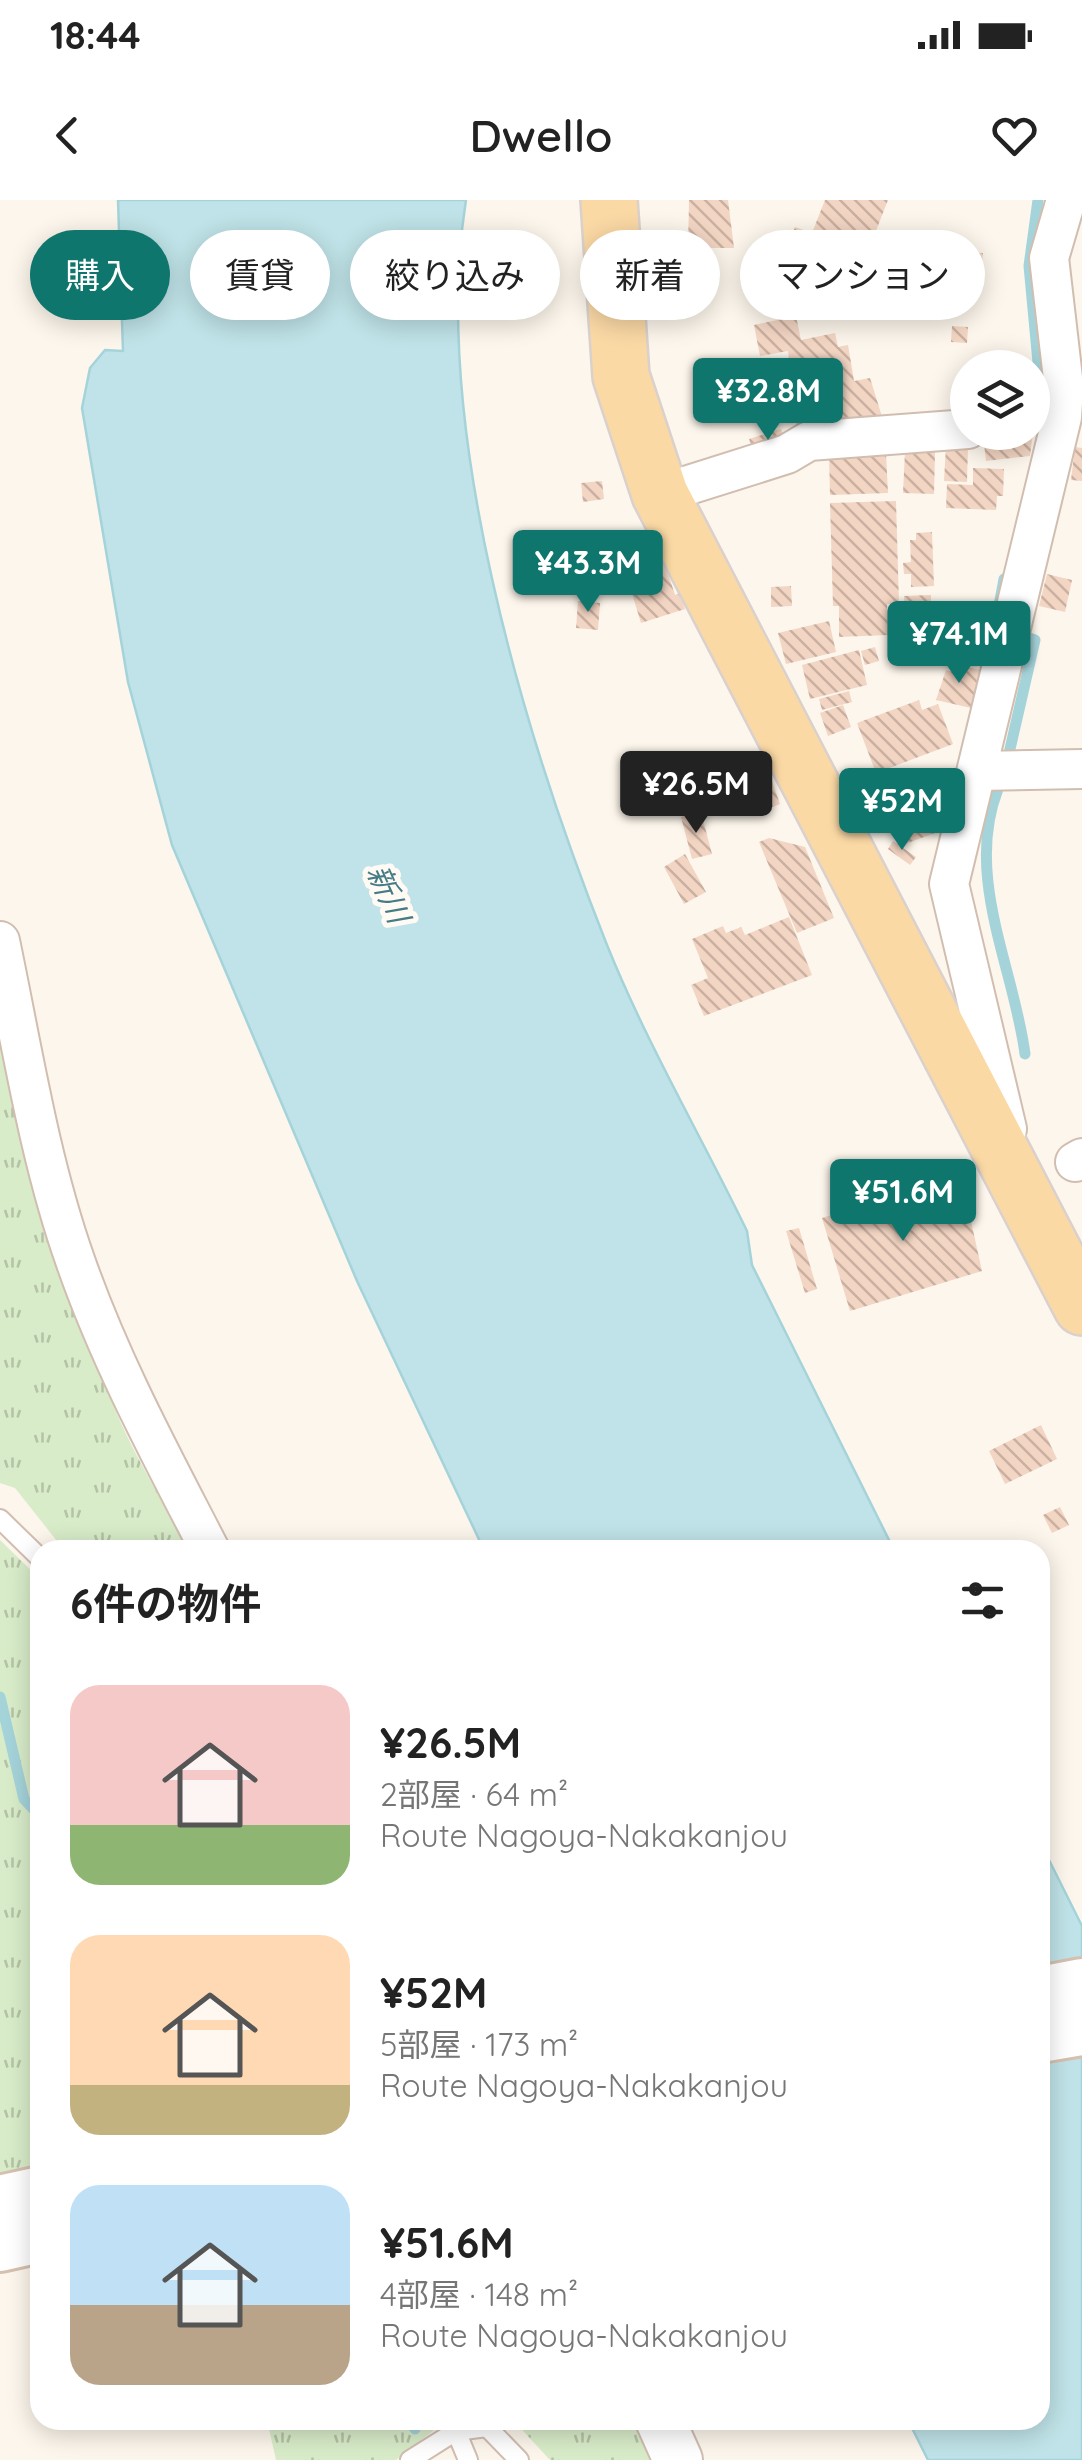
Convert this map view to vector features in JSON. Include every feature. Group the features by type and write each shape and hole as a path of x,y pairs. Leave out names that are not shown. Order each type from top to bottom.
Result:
{"main road":[{"path":"609,200 621,376 660,494 1024,1202 1082,1307"},
{"path":"1050,1991 1082,1985"},
{"path":"1050,2034 1082,2028"},
{"path":"0,2202 30,2196"},
{"path":"0,2244 30,2238"}],"street":[{"path":"1024,1202 950,884 1060,402 1049,258 1066,200"},
{"path":"660,494 787,454 809,442 950,430"},
{"path":"977,771 1082,769"},
{"path":"0,941 38,1122 74,1258 138,1410 205,1540"},
{"path":"664,2430 678,2460"}],"lane":[{"path":"0,1519 30,1548"},
{"path":"410,2460 456,2431 466,2430"},
{"path":"489,2430 518,2460"},
{"path":"456,2431 468,2460"}],"green space":[{"path":"0,1041 49,1226 96,1362 131,1443 184,1540 56,1540 15,1488 0,1483"},
{"path":"0,1540 30,1569 30,2173 0,2179"},
{"path":"269,2430 434,2430 396,2460 276,2460"},
{"path":"522,2430 636,2430 650,2460 550,2460"}],"water":[{"name":"新川","path":"118,200 466,200 463,230 350,230 350,320 459,320 461,382 473,479 492,578 516,676 576,862 622,981 747,1231 752,1265 889,1540 479,1540 357,1281 172,845 128,682 82,408 90,368 105,350 123,351 122,320 170,320 170,230 119,230"},
{"path":"1050,1862 1082,1926 1082,2460 928,2460 913,2430 1050,2430"}],"building":[{"path":"689,200 728,200 734,248 720,248 720,230 688,230"},
{"path":"825,200 888,200 876,230 813,230"},
{"path":"797,320 801,340 835,333 838,347 848,345 854,381 870,378 884,423 860,428 857,418 797,430 788,351 760,356 754,325"},
{"path":"952,326 968,327 967,343 951,342"},
{"path":"781,429 787,446 754,456 749,439"},
{"path":"946,446 950,450 968,450 967,482 944,481"},
{"path":"1075,447 1082,448 1082,481 1071,480"},
{"path":"985,450 1031,450 1030,456 986,461"},
{"path":"905,451 935,452 934,494 903,493"},
{"path":"886,453 888,493 830,495 829,455"},
{"path":"973,468 1004,469 1003,496 997,496 996,510 946,508 947,484 973,485"},
{"path":"602,481 604,499 583,502 581,483"},
{"path":"896,501 899,604 887,604 888,635 839,637 839,606 833,606 830,503"},
{"path":"932,532 934,586 911,587 911,574 904,574 903,563 911,562 910,540 916,540 916,533"},
{"path":"641,547 647,567 664,561 675,595 680,593 685,609 641,623 620,554"},
{"path":"1047,574 1072,580 1065,612 1039,606"},
{"path":"791,586 792,606 771,607 771,587"},
{"path":"931,595 931,624 905,625 904,596"},
{"path":"578,601 600,603 598,630 576,628"},
{"path":"829,621 836,652 786,664 778,633"},
{"path":"875,647 879,661 865,665 861,651"},
{"path":"859,650 867,685 810,699 802,665"},
{"path":"953,664 980,670 971,708 936,700 946,670 952,672"},
{"path":"849,691 852,702 822,710 819,699"},
{"path":"919,700 922,710 938,704 953,744 876,773 857,723"},
{"path":"843,705 851,727 828,736 820,713"},
{"path":"768,770 780,804 762,811 739,808 731,784"},
{"path":"924,776 940,810 933,812 935,833 902,845 887,789"},
{"path":"701,812 712,854 692,859 681,817"},
{"path":"769,838 805,847 834,918 797,933 759,842"},
{"path":"893,841 916,857 910,865 888,849"},
{"path":"685,854 706,892 684,904 664,867"},
{"path":"789,917 812,975 704,1016 691,985 708,978 692,939 723,926 726,933 741,927 745,935"},
{"path":"953,1177 962,1204 967,1203 982,1271 850,1311 822,1218"},
{"path":"799,1228 817,1289 805,1293 786,1231"},
{"path":"1041,1425 1057,1459 1005,1484 989,1451"},
{"path":"1060,1507 1069,1525 1052,1533 1043,1515"}],"waterway":[{"path":"1037,350 1029,266 1038,200"},
{"path":"995,627 1004,579"},
{"path":"1010,749 1035,640 1029,638"},
{"path":"998,789 989,822 989,888 1025,1054"},
{"path":"0,1697 24,1799 30,1805"}]}
